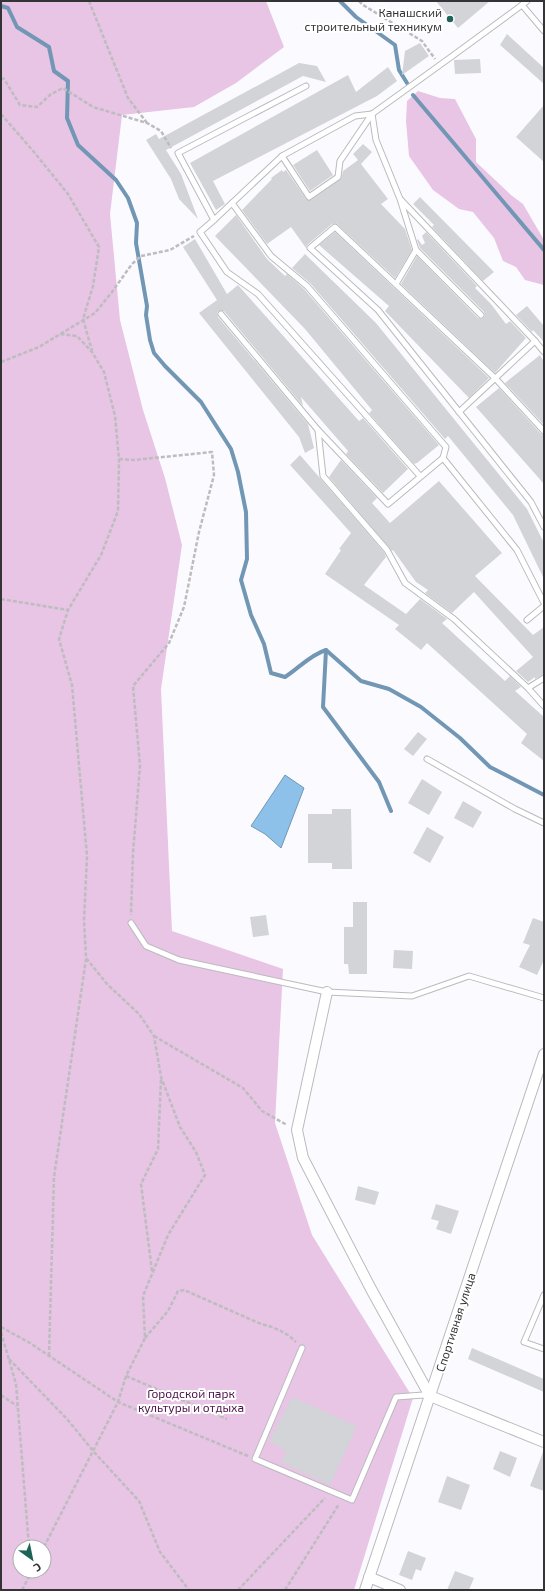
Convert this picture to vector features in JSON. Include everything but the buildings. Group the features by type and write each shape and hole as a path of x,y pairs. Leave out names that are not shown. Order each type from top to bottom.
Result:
{"street":[{"path":"327,992 297,1130 303,1158 371,1289 430,1396 544,1442"},
{"name":"Спортивная улица","path":"365,1590 544,1054"},
{"path":"369,1578 400,1590"}],"lane":[{"path":"282,156 309,197 338,177 340,161 372,114 527,1"},
{"path":"522,5 544,31"},
{"path":"214,220 178,153 306,86"},
{"path":"372,114 355,116 282,156 200,232 227,272 258,294 420,476"},
{"path":"372,114 376,140 400,198 416,250 481,315"},
{"path":"400,198 544,352"},
{"path":"221,314 318,430 388,504 443,458 446,447 307,286 271,256 232,203"},
{"path":"544,431 495,378 335,227 310,248 378,310 531,502 544,527"},
{"path":"396,284 416,250"},
{"path":"459,412 535,341"},
{"path":"318,430 324,476 387,550 405,583 454,619 528,688 544,706"},
{"path":"443,458 517,550 544,605 527,620"},
{"path":"528,688 544,678"},
{"path":"427,759 515,809 544,822"},
{"path":"131,923 146,946 179,960 327,992 412,996 469,976 544,998"},
{"path":"544,1295 524,1342 544,1350"},
{"path":"302,1348 255,1459 352,1500 396,1397 423,1395 430,1396"}],"path":[{"path":"89,1 128,98 147,123"},
{"path":"358,1 422,41 440,65"},
{"path":"1,78 4,79 20,105 38,107 52,94 63,88 93,107 147,123 161,131 173,151 178,153"},
{"path":"1,114 68,194 100,247 93,286 83,320 92,352"},
{"path":"1,362 39,347 95,313 132,264 141,256 170,250 200,232"},
{"path":"49,1356 54,1177 86,958 84,920 87,856 72,685 59,639 68,610 101,555 118,511 119,459 115,416 104,372 92,352 77,336 60,334"},
{"path":"119,459 134,460 212,452 214,474 199,532 184,607 169,643 133,686 140,766 133,853 131,923"},
{"path":"1,600 68,610"},
{"path":"86,958 107,984 139,1014 154,1036 162,1077 180,1127 196,1152 204,1175 168,1235 143,1296 145,1338"},
{"path":"154,1036 243,1088 262,1111 297,1130"},
{"path":"152,1273 140,1184 158,1149 162,1077"},
{"path":"48,1539 94,1452 118,1402 126,1376 145,1338 168,1312 178,1291 184,1290 261,1324 274,1327 290,1335 302,1348"},
{"path":"1,1327 49,1356 118,1402 255,1459"},
{"path":"1,1332 16,1384 28,1539"},
{"path":"9,1359 67,1419 94,1452 139,1501 160,1552 189,1590"},
{"path":"126,1376 227,1419"},
{"path":"1,1395 18,1406"},
{"path":"238,1590 332,1491"},
{"path":"285,1590 344,1496"},
{"path":"22,1590 28,1579"}],"green space":[{"name":"Городской парк культуры и отдыха","path":"1,1 266,1 284,47 236,83 194,107 122,115 110,214 120,320 143,410 165,478 182,545 161,689 172,931 283,969 275,1123 312,1235 413,1398 354,1590 1,1590"},
{"path":"418,91 440,98 455,99 476,139 476,162 511,195 523,204 544,240 544,285 525,280 516,267 503,261 494,238 473,212 459,209 433,190 409,156 406,121 407,101"}],"water":[{"path":"285,775 304,788 281,848 265,834 251,826"}],"waterway":[{"path":"340,1 356,17 395,45 399,70 407,83"},
{"path":"1,6 8,8 17,27 49,47 54,71 68,81 67,118 78,145 116,180 128,198 137,223 136,243 147,306 146,315 150,340 154,353 201,402 231,449 238,472 246,512 247,559 241,580 251,615 264,644 271,673 285,677 310,658 326,650 361,681 389,689 421,707 460,738 490,767 544,795"},
{"path":"413,95 544,250"},
{"path":"326,650 323,707 379,782 391,811"}],"place":[{"name":"Канашский строительный техникум","path":"450,19"}]}
